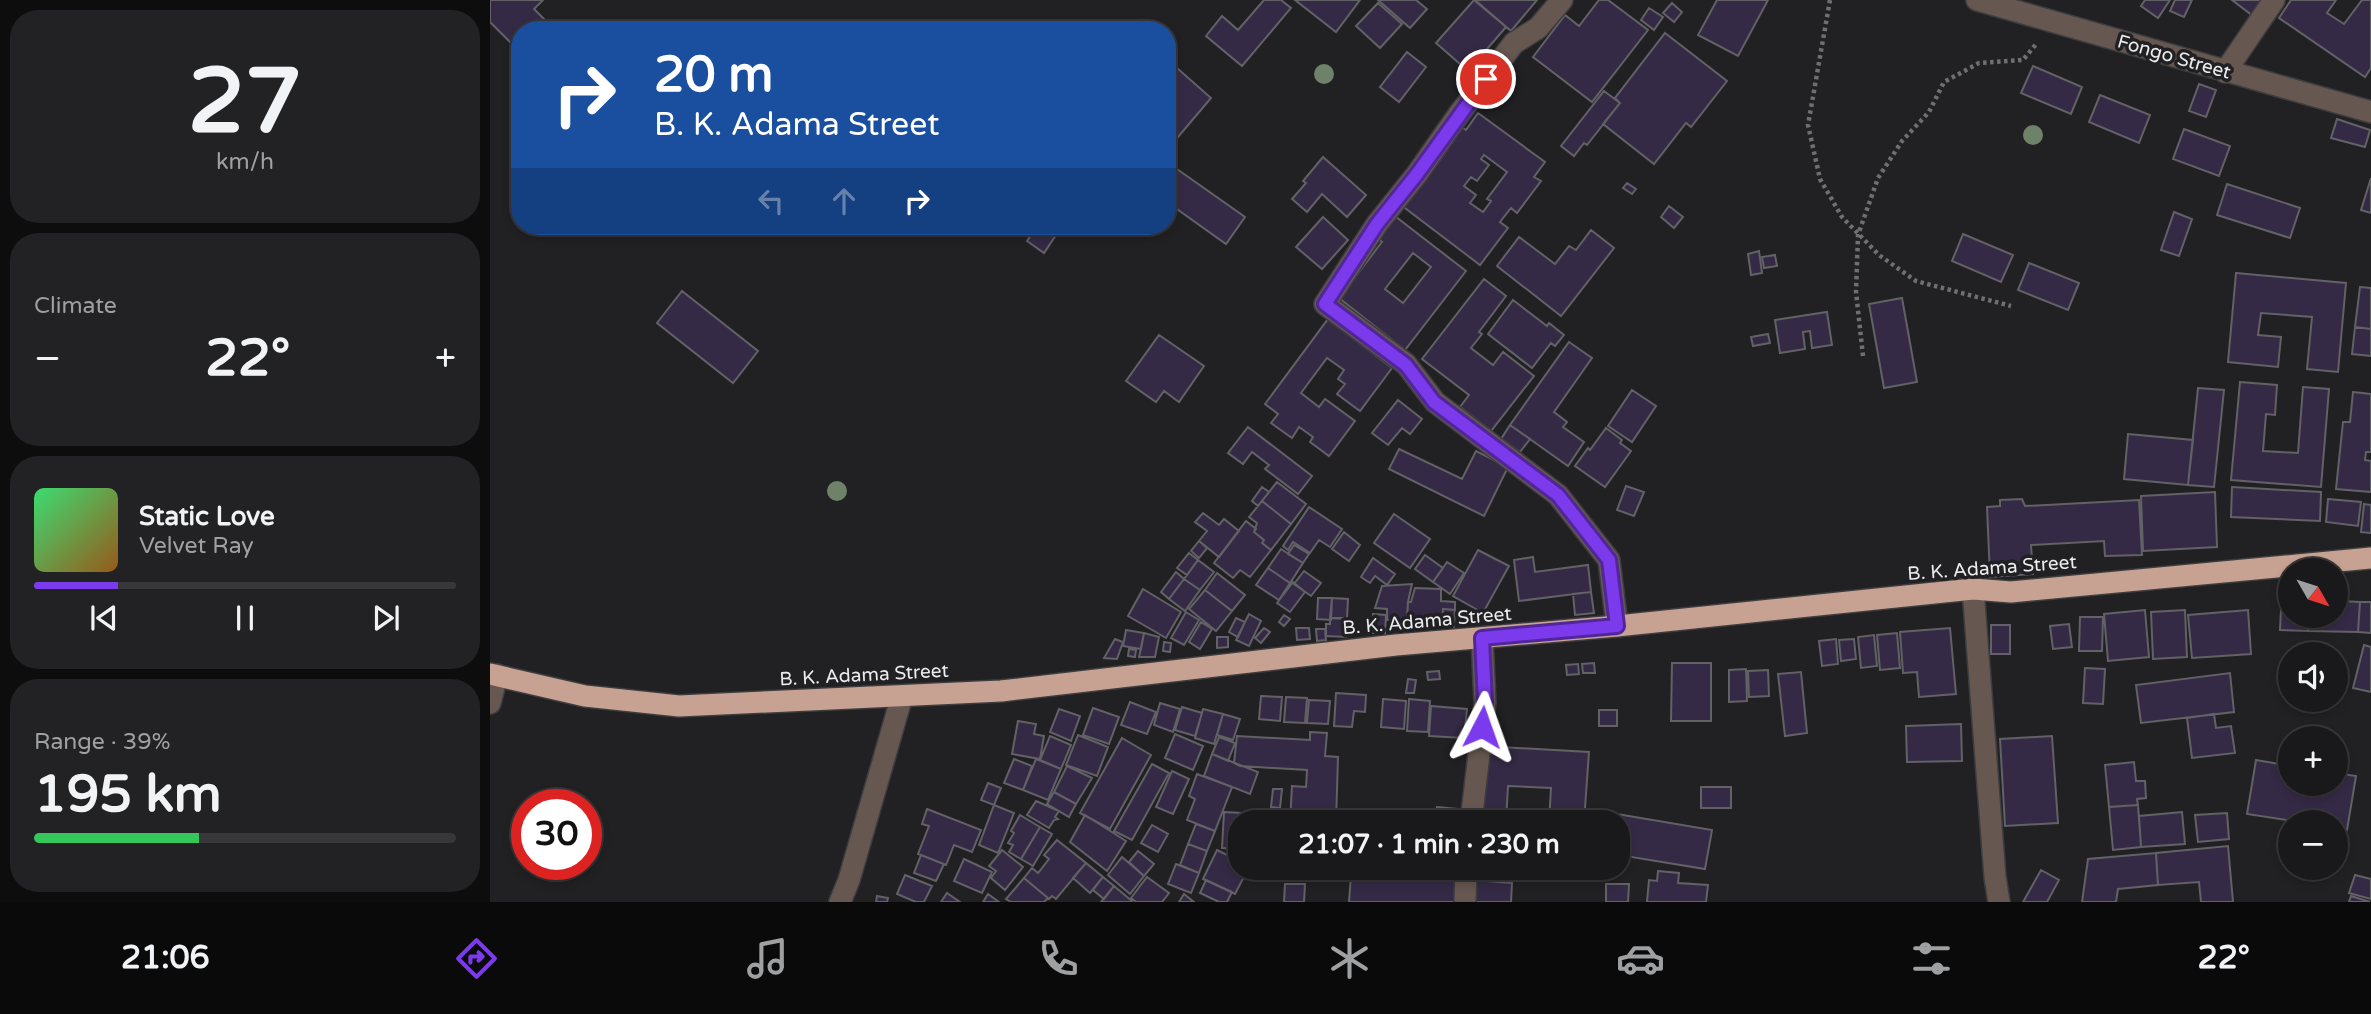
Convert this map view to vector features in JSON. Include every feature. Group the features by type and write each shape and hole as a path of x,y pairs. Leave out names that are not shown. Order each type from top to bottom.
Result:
{"highway":[{"name":"B. K. Adama Street","path":"494,675 585,696 679,706 1001,691 1396,645 1617,626 1973,589 2011,592 2371,558"}],"street":[{"path":"1562,0 1538,28 1514,43 1466,104 1417,174 1377,224 1325,304 1406,365 1434,402 1558,495 1609,560 1617,626"},
{"name":"Fongo Street","path":"1977,0 2371,112"},
{"path":"2225,72 2274,0"},
{"path":"1973,589 1999,902"},
{"path":"1472,810 1485,703 1482,638"},
{"path":"490,703 494,675"},
{"path":"842,900 902,696"},
{"path":"1465,902 1466,880"}],"path":[{"path":"1830,0 1808,125 1821,178 1842,217 1879,255 1916,281 2011,306"},
{"path":"1863,356 1856,292 1858,235 1878,178 1902,141 1929,112 1944,82 1979,63 2023,60 2054,22"}],"building":[{"path":"490,0 543,0 534,9 546,21 511,21 511,43 490,22"},
{"path":"1264,0 1281,0 1291,8 1242,66 1206,36 1222,16 1238,30"},
{"path":"1295,0 1360,0 1336,32"},
{"path":"1378,0 1416,0 1427,9 1410,28"},
{"path":"1474,0 1506,27 1468,71 1436,43"},
{"path":"1475,0 1537,0 1511,31"},
{"path":"1599,0 1608,0 1648,30 1592,102 1533,57 1565,15 1579,26"},
{"path":"1717,0 1768,0 1738,56 1698,35"},
{"path":"2145,0 2170,0 2158,18 2141,6"},
{"path":"2175,0 2192,0 2184,17 2170,11"},
{"path":"2232,0 2265,0 2253,16"},
{"path":"2291,0 2336,0 2327,13 2344,24 2362,0 2371,0 2371,68 2365,77 2279,18"},
{"path":"1378,3 1402,24 1380,48 1356,26"},
{"path":"1672,3 1682,12 1674,22 1663,13"},
{"path":"1649,8 1663,17 1654,30 1641,20"},
{"path":"1665,33 1727,81 1691,127 1686,123 1654,164 1603,124 1620,103 1615,98"},
{"path":"1407,52 1426,67 1399,102 1380,87"},
{"path":"2033,66 2082,87 2071,114 2021,93"},
{"path":"1176,69 1211,98 1176,139"},
{"path":"2199,84 2216,90 2206,117 2189,111"},
{"path":"1604,91 1620,103 1587,145 1584,143 1574,156 1561,146"},
{"path":"2100,95 2150,115 2139,143 2089,122"},
{"path":"1478,113 1545,162 1534,177 1541,181 1517,213 1511,208 1500,222 1508,228 1480,265 1401,205 1460,126 1466,130","holes":["1484,155 1507,172 1487,199 1491,201 1483,212 1470,203 1476,195 1464,186 1471,177 1477,181 1489,165 1481,159"]},
{"path":"2337,119 2370,130 2365,147 2331,138"},
{"path":"2184,129 2230,146 2219,176 2173,159"},
{"path":"1323,157 1366,195 1347,217 1322,194 1307,212 1292,199"},
{"path":"1176,168 1245,217 1226,244 1176,208"},
{"path":"2371,178 2371,213 2361,210"},
{"path":"1627,183 1636,189 1632,194 1623,188"},
{"path":"2227,184 2300,208 2290,238 2217,215"},
{"path":"1669,206 1683,217 1674,228 1661,217"},
{"path":"2174,212 2192,219 2179,256 2161,250"},
{"path":"1391,213 1466,271 1405,350 1339,298 1382,242 1374,235","holes":["1413,253 1431,267 1403,303 1385,289"]},
{"path":"1323,217 1348,240 1322,269 1296,247"},
{"path":"1591,230 1614,248 1561,316 1497,266 1519,237 1555,264 1569,246 1576,250"},
{"path":"1963,234 2013,255 2001,282 1952,261"},
{"path":"1031,235 1056,235 1044,253 1027,241"},
{"path":"1759,251 1762,273 1751,275 1748,254"},
{"path":"1775,255 1777,266 1764,268 1762,257"},
{"path":"2029,263 2079,283 2068,310 2018,290"},
{"path":"2236,273 2346,283 2338,372 2307,369 2312,317 2261,313 2258,335 2281,337 2278,367 2228,362"},
{"path":"1484,279 1506,296 1479,332 1482,334 1471,348 1493,365 1503,352 1534,376 1491,431 1460,407 1469,395 1422,359"},
{"path":"2360,287 2371,288 2371,329 2355,327"},
{"path":"682,291 758,351 733,383 657,323"},
{"path":"1902,298 1917,382 1884,388 1869,304"},
{"path":"1513,300 1547,326 1549,323 1564,335 1555,346 1551,343 1532,368 1488,334"},
{"path":"1827,312 1832,345 1812,348 1810,331 1803,332 1805,349 1780,353 1775,320"},
{"path":"1328,319 1392,368 1360,411 1337,394 1345,384 1338,379 1344,370 1327,358 1301,393 1319,407 1325,399 1355,421 1329,456 1310,442 1313,437 1299,427 1292,438 1271,423 1278,414 1265,404"},
{"path":"2355,327 2371,329 2371,356 2352,354"},
{"path":"1768,334 1770,343 1753,346 1751,337"},
{"path":"1159,335 1204,366 1179,402 1164,391 1156,402 1126,381"},
{"path":"1569,342 1592,358 1554,412 1567,422 1563,427 1584,442 1568,466 1510,425"},
{"path":"2240,382 2277,385 2275,415 2266,414 2263,451 2298,453 2303,387 2329,389 2321,487 2231,480"},
{"path":"2198,388 2224,390 2214,487 2188,485"},
{"path":"1632,390 1656,406 1632,442 1608,426"},
{"path":"2353,392 2371,394 2371,452 2366,452 2365,460 2371,461 2371,492 2336,489 2343,422 2350,422"},
{"path":"1398,400 1422,419 1410,434 1402,428 1388,445 1372,433"},
{"path":"1510,425 1530,439 1520,452 1501,439"},
{"path":"1248,427 1312,476 1298,494 1265,469 1269,465 1252,452 1243,464 1228,453"},
{"path":"1606,428 1631,451 1605,487 1575,466"},
{"path":"2128,434 2193,440 2188,485 2124,479"},
{"path":"1399,449 1462,479 1476,451 1508,467 1484,516 1389,469"},
{"path":"1277,482 1306,504 1291,524 1262,501"},
{"path":"1626,486 1644,492 1634,516 1617,510"},
{"path":"1262,487 1269,492 1258,506 1252,501"},
{"path":"2232,487 2321,492 2320,521 2231,517"},
{"path":"2215,492 2217,547 2143,551 2141,496"},
{"path":"2022,499 2025,506 2139,500 2142,555 2105,556 2104,541 2031,545 2033,574 1990,577 1987,507 2000,506 2000,500"},
{"path":"2328,499 2361,502 2358,526 2326,522"},
{"path":"1262,501 1291,524 1271,550 1254,532 1257,523 1249,517"},
{"path":"2364,504 2371,505 2371,533 2361,532"},
{"path":"1309,507 1342,529 1330,547 1319,540 1310,553 1293,542 1288,550 1283,546"},
{"path":"1203,513 1219,525 1224,519 1239,531 1219,557 1199,541 1207,531 1195,522"},
{"path":"1394,514 1430,539 1410,568 1374,543"},
{"path":"1246,521 1256,529 1254,532 1271,550 1250,577 1240,570 1233,578 1214,563"},
{"path":"1344,532 1360,545 1349,561 1332,549"},
{"path":"1199,541 1207,548 1199,558 1191,551"},
{"path":"1294,545 1309,554 1303,563 1288,554"},
{"path":"1281,549 1303,563 1290,583 1268,568"},
{"path":"1478,550 1509,566 1483,613 1453,596"},
{"path":"1189,553 1198,560 1187,575 1177,568"},
{"path":"1425,555 1443,568 1433,582 1415,569"},
{"path":"1533,557 1535,572 1588,565 1591,592 1519,601 1514,560"},
{"path":"1373,558 1395,574 1387,585 1375,576 1370,583 1361,577"},
{"path":"1198,560 1214,572 1200,590 1184,579"},
{"path":"1447,562 1464,573 1450,594 1433,582"},
{"path":"1268,568 1290,583 1279,600 1256,585"},
{"path":"1304,571 1321,583 1311,596 1294,584"},
{"path":"1176,572 1184,579 1169,599 1161,592"},
{"path":"1217,573 1245,595 1232,611 1205,590"},
{"path":"1184,579 1200,590 1185,611 1169,599"},
{"path":"1293,582 1305,592 1290,612 1277,603"},
{"path":"1412,584 1407,620 1387,620 1387,609 1375,608 1382,586"},
{"path":"1415,588 1441,589 1441,601 1455,602 1455,610 1443,609 1442,626 1407,620 1408,602 1411,602"},
{"path":"1143,589 1181,612 1166,638 1128,616"},
{"path":"1205,590 1232,611 1216,631 1189,609"},
{"path":"1591,592 1594,613 1575,615 1573,594"},
{"path":"1318,598 1332,598 1331,620 1317,619"},
{"path":"1332,598 1348,599 1347,619 1330,618"},
{"path":"2348,601 2360,602 2358,632 2308,631 2308,628 2348,628"},
{"path":"2360,602 2371,602 2371,633 2358,632"},
{"path":"1443,609 1455,610 1454,627 1442,626"},
{"path":"2145,610 2149,657 2108,661 2104,614"},
{"path":"2185,610 2187,657 2153,659 2151,612"},
{"path":"2248,610 2251,654 2192,658 2188,615"},
{"path":"1186,612 1199,620 1184,645 1171,638"},
{"path":"1498,612 1499,621 1489,623 1487,614"},
{"path":"1249,614 1261,621 1249,646 1236,640"},
{"path":"1373,614 1386,615 1385,633 1372,633"},
{"path":"1284,615 1290,619 1284,626 1279,622"},
{"path":"2080,617 2103,617 2102,651 2079,651"},
{"path":"1236,618 1245,622 1238,637 1229,632"},
{"path":"1330,618 1343,618 1346,637 1326,636 1326,624 1330,624"},
{"path":"1201,622 1212,629 1200,649 1189,642"},
{"path":"2069,624 2072,647 2053,649 2050,626"},
{"path":"1991,625 2010,625 2010,654 1991,654"},
{"path":"1264,628 1270,632 1261,643 1255,638"},
{"path":"1296,628 1309,628 1310,639 1297,640"},
{"path":"1950,628 1956,694 1919,697 1917,672 1903,673 1900,632"},
{"path":"2280,628 2308,628 2308,631"},
{"path":"1316,629 1325,629 1326,640 1317,641"},
{"path":"1126,630 1144,633 1141,649 1123,646"},
{"path":"1144,633 1159,637 1155,657 1139,657"},
{"path":"1897,633 1900,668 1880,670 1877,635"},
{"path":"1874,635 1877,666 1861,668 1858,637"},
{"path":"1217,637 1228,637 1228,647 1217,648"},
{"path":"1115,639 1123,642 1117,659 1104,658"},
{"path":"1836,639 1838,664 1822,666 1819,641"},
{"path":"1854,639 1856,659 1841,661 1839,640"},
{"path":"1164,642 1171,643 1170,652 1163,651"},
{"path":"2364,645 2371,647 2371,692 2353,688"},
{"path":"1129,649 1136,650 1135,657 1128,656"},
{"path":"1594,663 1595,673 1583,673 1582,664"},
{"path":"1672,663 1711,663 1711,721 1671,721"},
{"path":"1578,664 1579,674 1567,675 1566,665"},
{"path":"2085,668 2105,669 2103,704 2083,703"},
{"path":"1746,669 1747,701 1729,702 1729,670"},
{"path":"1768,670 1769,696 1749,697 1748,671"},
{"path":"1439,671 1440,679 1428,680 1427,672"},
{"path":"1801,672 1807,733 1785,736 1778,674"},
{"path":"2230,673 2234,712 2141,723 2136,685"},
{"path":"1408,679 1416,680 1414,693 1406,693"},
{"path":"1336,693 1366,695 1365,712 1354,711 1352,727 1334,726"},
{"path":"1261,696 1282,697 1280,721 1259,719"},
{"path":"1286,697 1307,698 1305,723 1284,722"},
{"path":"1383,699 1406,701 1404,729 1381,727"},
{"path":"1409,699 1430,701 1428,732 1407,731"},
{"path":"1309,700 1330,701 1328,724 1307,723"},
{"path":"1130,702 1156,712 1147,734 1121,725"},
{"path":"1160,703 1180,709 1173,732 1154,725"},
{"path":"1431,706 1467,709 1464,738 1429,736"},
{"path":"1182,707 1202,713 1195,736 1175,730"},
{"path":"1093,708 1119,717 1109,744 1083,735"},
{"path":"1059,709 1080,716 1071,741 1050,732"},
{"path":"1203,709 1223,714 1214,744 1195,738"},
{"path":"1599,710 1617,710 1617,726 1599,726"},
{"path":"1223,714 1240,719 1233,740 1217,735"},
{"path":"2214,714 2216,728 2231,726 2235,753 2192,758 2187,718"},
{"path":"1018,721 1036,724 1034,734 1044,736 1040,759 1012,754"},
{"path":"1961,724 1962,761 1907,762 1906,726"},
{"path":"1310,732 1327,733 1325,756 1338,757 1336,810 1291,810 1292,786 1306,787 1307,770 1240,766 1234,763 1237,736 1310,740"},
{"path":"1175,734 1203,746 1193,770 1165,758"},
{"path":"1078,735 1108,747 1097,776 1066,765"},
{"path":"1050,736 1071,745 1061,769 1040,760"},
{"path":"2052,736 2058,823 2005,826 2000,739"},
{"path":"1219,737 1235,743 1228,761 1212,754"},
{"path":"1122,738 1151,755 1110,829 1080,813"},
{"path":"1482,746 1589,752 1585,810 1550,810 1551,788 1508,786 1507,810 1479,810"},
{"path":"1212,754 1258,772 1250,794 1204,776"},
{"path":"1014,759 1032,766 1023,790 1004,783"},
{"path":"1036,759 1061,769 1048,800 1023,790"},
{"path":"2256,760 2278,764 2278,796 2348,796 2348,775 2356,776 2348,824 2348,810 2278,810 2278,819 2247,814"},
{"path":"2134,762 2136,781 2145,781 2146,798 2137,799 2138,805 2109,807 2105,765"},
{"path":"1152,764 1169,773 1132,840 1114,831"},
{"path":"1067,766 1092,778 1076,804 1054,792"},
{"path":"1172,771 1189,779 1173,814 1156,807"},
{"path":"1197,774 1232,787 1215,831 1187,820 1195,799 1189,796"},
{"path":"988,783 1001,788 994,805 981,800"},
{"path":"1701,787 1731,787 1731,808 1701,808"},
{"path":"1273,789 1282,789 1280,808 1271,807"},
{"path":"1054,792 1076,804 1069,817 1047,804"},
{"path":"1036,801 1059,811 1055,817 1058,819 1054,820 1049,828 1027,815"},
{"path":"994,805 1014,813 998,853 979,845"},
{"path":"2138,805 2141,847 2113,850 2109,807"},
{"path":"1437,807 1457,809 1457,810 1437,810"},
{"path":"927,809 981,830 972,852 954,845 946,865 918,854 929,826 922,824"},
{"path":"1224,812 1228,812 1228,848 1222,848"},
{"path":"2182,812 2185,844 2141,847 2139,816"},
{"path":"2227,813 2229,839 2198,842 2195,815"},
{"path":"1020,815 1040,827 1021,859 1009,852 1013,845 1008,843"},
{"path":"1085,815 1126,841 1107,871 1070,842"},
{"path":"1630,816 1712,830 1705,869 1630,857"},
{"path":"1196,824 1215,831 1207,851 1188,844"},
{"path":"1152,825 1168,834 1158,852 1141,843"},
{"path":"1040,827 1052,834 1033,866 1021,859"},
{"path":"1057,840 1086,863 1056,899 1052,896 1049,899 1024,878 1032,868 1038,873 1049,859 1044,855"},
{"path":"1188,844 1207,851 1199,873 1180,865"},
{"path":"2228,846 2233,902 2201,902 2199,882 2158,885 2156,853"},
{"path":"1002,850 1023,867 1005,890 991,878 996,871 989,866"},
{"path":"1217,850 1228,856 1228,880 1242,880 1235,894 1203,879"},
{"path":"1138,851 1154,864 1144,876 1129,862"},
{"path":"2156,853 2158,885 2118,889 2116,902 2082,902 2088,859"},
{"path":"921,855 944,864 936,881 914,873"},
{"path":"1122,857 1144,876 1130,894 1108,875"},
{"path":"964,859 992,872 982,893 954,881"},
{"path":"1086,863 1103,877 1090,893 1073,878"},
{"path":"1176,864 1199,873 1191,893 1168,884"},
{"path":"2041,870 2059,880 2047,902 2023,902"},
{"path":"1658,871 1679,873 1678,883 1708,885 1706,902 1647,902 1649,880 1657,881"},
{"path":"905,875 932,886 924,902 916,902 897,894"},
{"path":"2355,875 2371,879 2371,899 2349,893"},
{"path":"1103,877 1114,886 1104,899 1093,890"},
{"path":"1147,877 1169,893 1162,902 1136,902 1131,898"},
{"path":"1024,878 1048,898 1044,902 1011,902 1006,899"},
{"path":"1206,880 1232,892 1227,902 1219,902 1200,893"},
{"path":"1351,880 1458,881 1456,902 1349,902"},
{"path":"1473,880 1512,883 1511,902 1472,902"},
{"path":"1285,884 1305,884 1304,902 1284,902"},
{"path":"1606,884 1629,884 1628,902 1606,902"},
{"path":"1114,886 1132,901 1101,902"},
{"path":"947,893 960,902 941,902"},
{"path":"988,894 999,902 983,902"},
{"path":"1184,894 1194,902 1179,902"},
{"path":"877,896 888,898 887,902 876,902"},
{"path":"2351,896 2370,902 2349,902"}],"route":[{"path":"1482,727 1485,703 1482,638 1617,626 1609,560 1558,495 1434,402 1406,365 1325,304 1377,224 1486,79"}]}
